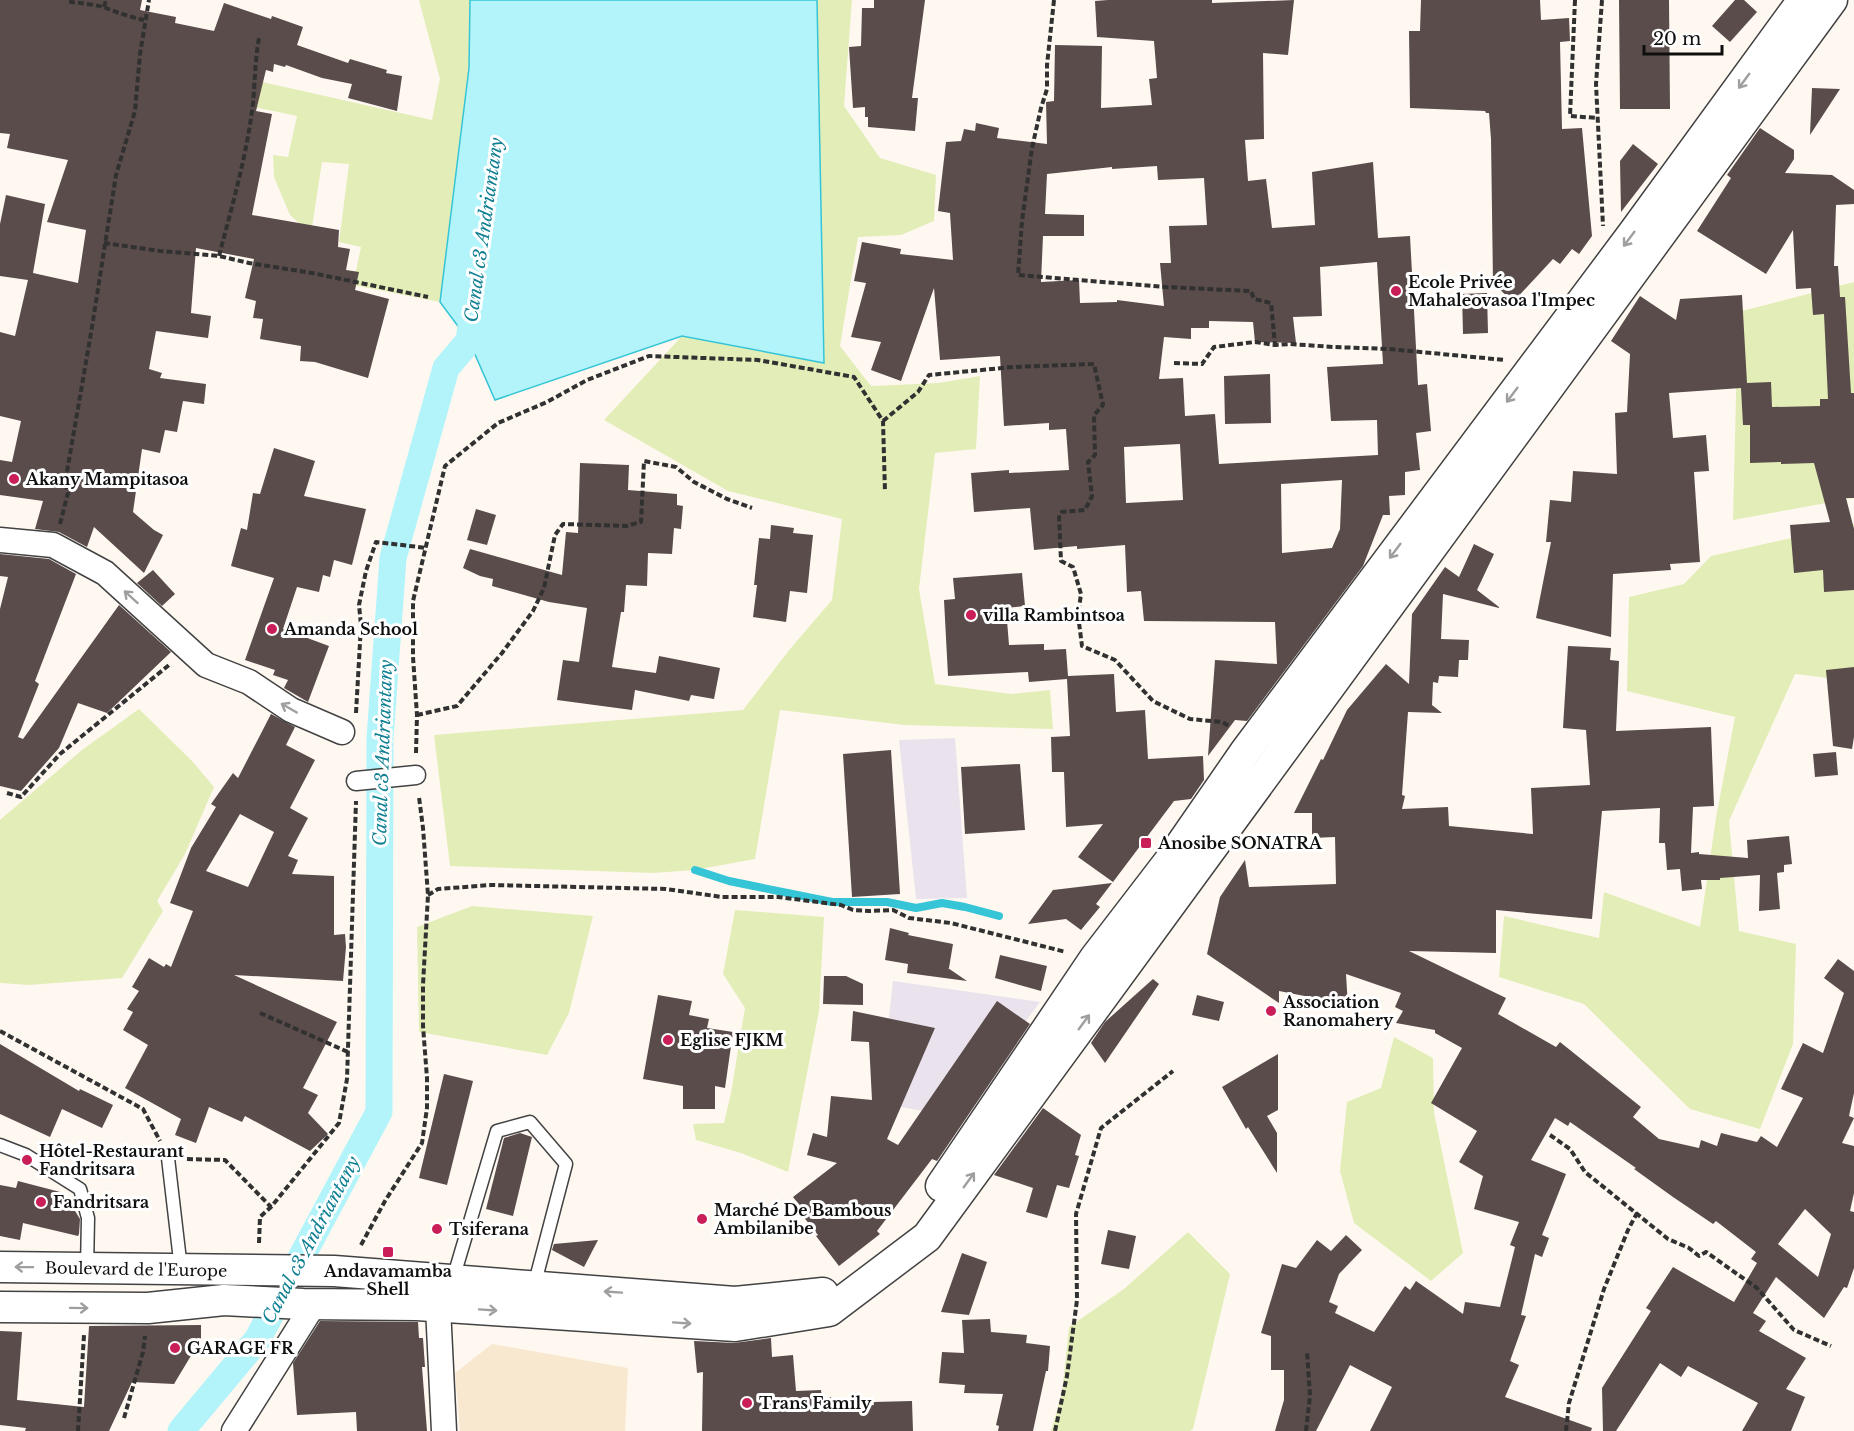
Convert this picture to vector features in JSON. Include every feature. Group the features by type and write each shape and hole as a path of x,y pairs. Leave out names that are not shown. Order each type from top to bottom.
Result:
{"street":[{"name":"Boulevard de l'Europe","path":"0,1267 340,1271 735,1302 832,1292 914,1225 1095,958 1171,859 1255,740 1536,364 1803,0"},
{"name":"Boulevard de l'Europe","path":"0,1307 148,1308 224,1300 438,1307 735,1326 830,1311 927,1237 1832,0"},
{"path":"0,540 53,545 105,573 206,665 249,682 291,710 348,727"},
{"path":"356,781 416,775"},
{"path":"234,1431 309,1304"},
{"path":"438,1307 444,1431"}],"lane":[{"path":"453,1280 496,1131 530,1122 566,1164 534,1286"},
{"path":"0,1145 26,1155 80,1189 88,1218 87,1268"},
{"path":"168,1158 181,1269"}],"path":[{"path":"71,0 104,7 144,20"},
{"path":"104,7 106,0"},
{"path":"57,533 68,493 65,483 116,175 135,111 144,20 149,0"},
{"path":"1054,0 1047,65 1047,89 1032,148 1022,221 1018,274 1165,287 1251,291 1254,299 1271,303 1275,345"},
{"path":"1575,0 1570,116 1598,118"},
{"path":"1602,0 1596,84 1603,226"},
{"path":"219,256 240,177 248,136 259,38"},
{"path":"104,243 219,256 428,297"},
{"path":"1174,363 1202,363 1214,347 1255,342 1275,345 1389,349 1536,364"},
{"path":"340,1271 423,1143 427,1108 423,1005 428,895 416,775 414,601 445,466 498,423 547,402 588,380 649,356 758,360 854,377 883,422 885,492"},
{"path":"883,422 918,392 929,375 1013,367 1094,364 1103,405 1094,414 1095,455 1088,462 1092,496 1085,510 1062,512 1059,515 1061,561 1073,567 1081,594 1078,615 1082,646 1115,660 1153,701 1190,719 1222,722 1255,740"},
{"path":"417,715 457,706 502,653 533,611 544,588 555,535 563,524 626,526 641,522 644,461 676,467 693,482 727,499 752,508"},
{"path":"348,727 361,625 360,605 366,571 376,542 426,548"},
{"path":"7,793 21,797 60,754 142,686 189,651"},
{"path":"265,1271 260,1217 272,1207 339,1123 347,1079 356,781"},
{"path":"428,895 438,889 491,885 666,889 722,897 778,897 841,905 853,910 893,910 909,918 951,923 1095,958"},
{"path":"260,1013 348,1052"},
{"path":"0,1030 143,1109 168,1158 225,1160 272,1207"},
{"path":"1055,1431 1067,1376 1077,1300 1076,1214 1101,1128 1173,1071"},
{"path":"1550,1135 1570,1149 1586,1172 1668,1239 1689,1248 1700,1256 1706,1252 1750,1283 1794,1330 1831,1346"},
{"path":"1566,1431 1569,1403 1604,1289 1637,1213"},
{"path":"78,1431 86,1308"},
{"path":"124,1418 143,1352 148,1308"},
{"path":"1306,1431 1310,1396 1307,1351"}],"shaded area":[{"path":"955,738 967,898 916,899 899,740"},
{"path":"893,981 1040,1002 955,1117 879,1103"},
{"path":"492,1344 628,1368 625,1431 460,1431 455,1373"}],"green space":[{"path":"419,0 470,0 469,68 440,302 353,285 361,247 339,242 349,164 322,162 311,234 290,215 274,177 273,155 288,157 297,116 254,107 258,81 432,120 440,79"},
{"path":"817,0 852,0 844,106 880,158 936,175 934,221 901,235 858,237 840,346 871,386 939,383 980,376 976,449 935,453 919,589 935,684 1011,694 1050,690 1053,729 904,725 780,710 755,859 695,870 653,873 450,866 434,735 743,710 790,649 832,600 842,519 728,491 604,420 682,336 824,362"},
{"path":"1854,282 1854,498 1733,520 1738,312"},
{"path":"1854,524 1854,681 1795,674 1729,821 1739,931 1796,944 1793,1044 1760,1129 1690,1109 1584,1004 1499,977 1504,916 1599,938 1604,892 1700,927 1716,818 1735,717 1627,691 1629,597 1684,584 1711,556"},
{"path":"139,709 192,761 214,787 185,854 157,901 163,911 122,978 29,985 0,983 0,820 82,750"},
{"path":"472,906 593,916 569,1013 547,1055 419,1032 417,927"},
{"path":"735,910 824,917 819,1011 788,1172 741,1153 696,1140 693,1124 724,1123 731,1093 745,1008 723,974"},
{"path":"1394,1037 1433,1058 1434,1113 1463,1253 1431,1281 1354,1223 1340,1171 1347,1102 1381,1088"},
{"path":"1188,1232 1230,1274 1193,1429 1190,1431 1051,1431 1062,1393 1069,1327 1124,1289"}],"water":[{"path":"470,0 817,0 824,363 682,336 495,400 469,341 440,302 469,68"}],"building":[{"path":"0,0 142,0 140,10 176,17 175,23 214,31 224,3 303,27 297,45 348,63 350,59 387,70 386,73 402,76 397,111 348,98 352,84 322,78 286,65 285,67 274,64 273,72 266,70 256,111 272,114 252,215 339,230 338,247 350,249 346,270 359,272 355,290 389,299 368,378 315,362 300,361 301,346 260,339 263,319 253,318 256,301 245,298 254,259 196,248 191,313 211,316 208,338 156,331 149,369 162,373 160,378 206,384 204,404 183,401 177,432 165,430 160,453 142,449 133,512 163,535 144,573 94,527 87,547 59,532 35,529 43,501 0,495 0,460 12,462 21,421 0,416 0,332 15,336 28,280 0,276 0,224 6,195 45,204 33,273 78,283 86,230 47,222 68,160 7,148 10,134 0,133"},
{"path":"874,0 925,0 912,98 918,98 915,131 868,127 865,107 853,108 849,47 861,46 862,8 874,8"},
{"path":"1212,0 1212,3 1294,0 1288,55 1263,53 1264,139 1245,140 1248,181 1266,179 1272,228 1315,225 1312,172 1373,162 1378,238 1410,236 1418,385 1427,384 1431,431 1416,433 1420,470 1405,472 1405,495 1389,496 1390,515 1383,515 1363,566 1247,721 1235,720 1208,756 1215,660 1277,664 1275,622 1144,621 1141,591 1127,592 1125,545 1034,550 1030,508 974,512 971,473 1009,470 1009,473 1069,470 1066,429 1049,430 1049,423 1004,426 1000,356 940,360 934,288 901,381 871,370 881,342 851,337 866,283 854,281 862,242 901,249 900,254 953,260 950,213 938,211 946,142 961,141 964,129 975,131 976,123 999,128 997,138 1047,144 1046,102 1054,101 1055,45 1102,46 1101,108 1152,105 1149,79 1157,78 1154,41 1097,37 1095,1","holes":["1157,166 1158,180 1204,178 1207,225 1169,226 1171,263 1160,263 1164,306 1117,300 1117,302 1080,303 1079,280 1041,282 1043,236 1084,236 1084,215 1045,214 1047,174 1112,167 1112,169","1377,262 1383,364 1327,367 1331,421 1377,420 1378,455 1219,464 1215,414 1185,416 1183,378 1159,379 1164,337 1191,339 1191,328 1209,328 1209,321 1253,322 1255,342 1296,343 1293,317 1322,316 1320,267","1180,444 1183,500 1126,503 1124,447","1342,480 1340,529 1332,548 1282,553 1281,484"]},
{"path":"1421,0 1540,0 1541,20 1569,18 1570,41 1560,42 1562,129 1582,128 1592,236 1579,254 1572,249 1560,264 1553,259 1513,302 1493,283 1489,113 1410,108 1409,31 1420,31"},
{"path":"1619,0 1669,0 1670,109 1620,109"},
{"path":"1735,0 1744,0 1757,12 1730,42 1712,26"},
{"path":"1812,88 1840,89 1810,135"},
{"path":"1760,128 1794,150 1794,159 1785,173 1832,175 1854,190 1854,204 1836,205 1834,266 1838,266 1840,297 1845,297 1851,393 1854,393 1854,498 1846,498 1854,529 1854,590 1824,592 1823,570 1794,573 1790,525 1830,522 1814,463 1750,463 1750,425 1743,425 1741,388 1669,393 1673,438 1706,435 1709,471 1694,472 1700,562 1670,564 1671,570 1613,574 1611,637 1536,618 1551,542 1546,542 1550,500 1571,502 1573,471 1617,474 1615,413 1627,412 1630,354 1611,341 1640,296 1676,320 1680,299 1742,295 1747,383 1771,382 1772,407 1820,406 1820,399 1828,399 1824,314 1813,315 1811,288 1796,289 1793,230 1766,274 1697,231 1731,178 1727,175"},
{"path":"1633,144 1658,164 1621,212 1620,161"},
{"path":"1487,293 1488,333 1463,334 1462,294"},
{"path":"1270,374 1271,423 1225,424 1224,376"},
{"path":"274,448 315,461 304,496 366,509 352,565 334,560 330,577 323,575 319,592 297,587 283,629 329,646 308,702 284,688 288,680 273,675 275,670 245,660 274,578 231,566 241,528 247,530 253,493 260,494"},
{"path":"580,463 629,465 628,490 677,494 677,505 683,506 681,529 674,528 672,554 648,553 647,586 626,585 624,612 621,612 612,667 656,673 659,656 720,668 714,699 691,695 689,701 635,690 632,710 557,700 563,660 579,662 587,608 549,602 492,586 493,579 463,568 470,549 562,575 566,532 578,533"},
{"path":"476,509 496,515 487,545 467,540"},
{"path":"771,525 794,528 793,533 813,535 807,593 790,591 786,622 753,617 759,538 770,539"},
{"path":"1474,544 1494,554 1477,590 1499,608 1443,594 1441,639 1469,640 1468,660 1459,660 1458,677 1439,676 1438,683 1433,682 1432,705 1442,713 1408,712 1402,795 1405,796 1402,809 1448,807 1449,826 1533,834 1531,788 1590,785 1586,730 1563,728 1568,646 1611,648 1610,660 1619,661 1616,731 1711,727 1714,806 1693,807 1691,853 1748,858 1747,840 1789,836 1792,864 1784,865 1784,872 1777,873 1780,909 1759,911 1760,875 1701,880 1702,889 1682,891 1680,869 1667,870 1665,843 1659,843 1660,808 1602,811 1592,919 1496,910 1496,953 1409,951 1506,998 1498,1014 1556,1047 1560,1042 1641,1107 1633,1117 1659,1139 1699,1148 1701,1140 1717,1146 1721,1133 1757,1142 1761,1136 1777,1147 1803,1098 1781,1089 1803,1043 1823,1053 1844,993 1824,978 1838,959 1854,971 1854,1093 1849,1116 1854,1118 1842,1143 1854,1146 1854,1193 1850,1211 1854,1212 1854,1268 1847,1288 1844,1287 1824,1318 1776,1277 1753,1313 1766,1321 1759,1331 1806,1358 1786,1389 1805,1397 1791,1431 1742,1431 1758,1403 1688,1366 1681,1377 1660,1363 1616,1431 1603,1431 1602,1388 1651,1311 1646,1308 1673,1267 1734,1302 1757,1263 1751,1259 1756,1252 1716,1221 1713,1224 1673,1197 1570,1122 1568,1126 1555,1118 1531,1160 1566,1174 1542,1235 1549,1238 1542,1257 1535,1254 1521,1315 1526,1316 1510,1361 1519,1365 1505,1397 1592,1428 1591,1431 1370,1431 1392,1387 1350,1365 1316,1431 1275,1431 1284,1400 1284,1370 1271,1370 1271,1336 1261,1333 1282,1264 1296,1268 1317,1240 1331,1251 1346,1235 1362,1250 1339,1274 1329,1302 1338,1306 1335,1313 1374,1332 1405,1286 1410,1290 1416,1281 1463,1314 1465,1302 1500,1307 1515,1247 1510,1245 1519,1222 1474,1209 1483,1176 1459,1162 1477,1131 1431,1103 1462,1048 1435,1033 1435,1030 1396,1023 1403,1011 1395,1007 1401,993 1346,974 1348,1007 1319,1007 1320,999 1279,991 1279,1003 1207,954 1220,897 1245,860 1249,887 1336,884 1335,837 1312,838 1312,813 1294,813 1347,710 1386,664 1409,684 1412,614 1445,567 1459,577","holes":["1805,1209 1831,1234 1818,1277 1778,1244"]},
{"path":"0,554 49,559 76,574 35,681 39,684 18,737 23,739 119,605 171,652 107,713 78,703 59,748 21,791 0,786 0,609 8,577 0,576"},
{"path":"153,570 175,594 162,606 137,583"},
{"path":"1022,573 1025,606 1006,608 1009,645 1044,644 1044,650 1066,649 1068,676 1114,674 1116,712 1145,710 1148,759 1203,756 1204,780 1191,799 1174,801 1113,882 1078,857 1103,824 1066,827 1064,772 1052,772 1051,737 1070,736 1067,679 1029,682 1028,672 948,676 944,600 955,599 953,578"},
{"path":"1854,667 1852,749 1833,746 1826,670"},
{"path":"271,714 295,727 286,745 315,760 290,808 308,818 288,856 298,860 292,874 334,876 334,935 345,934 343,981 234,975 337,1022 303,1088 318,1095 308,1113 328,1134 310,1151 245,1116 242,1122 209,1107 196,1143 175,1135 181,1119 125,1088 148,1045 123,1030 133,1012 127,1009 139,991 132,987 149,958 164,967 166,964 171,967 193,911 170,903 191,848 216,807 211,804 233,773 238,778","holes":["240,814 274,832 248,887 206,871"]},
{"path":"891,750 900,894 852,897 843,754"},
{"path":"1836,752 1838,775 1815,777 1813,754"},
{"path":"1020,764 1025,830 965,834 961,767"},
{"path":"1112,883 1096,904 1100,907 1081,930 1066,919 1028,924 1053,890"},
{"path":"890,928 909,933 908,935 953,944 948,968 967,981 907,973 908,964 885,960"},
{"path":"1000,955 1047,966 1041,991 995,978"},
{"path":"824,976 846,976 863,984 863,1005 823,1004"},
{"path":"1153,979 1159,984 1105,1063 1091,1043 1105,1022"},
{"path":"658,995 692,1001 689,1015 709,1019 707,1028 733,1032 725,1088 715,1086 715,1109 683,1109 683,1086 643,1079"},
{"path":"1197,995 1224,1002 1219,1021 1192,1015"},
{"path":"997,1001 1030,1024 937,1161 932,1159 877,1231 880,1234 839,1266 802,1215 805,1212 793,1197 837,1163 807,1155 813,1133 827,1137 831,1096 872,1100 869,1042 851,1041 853,1011 935,1028 887,1139 898,1145"},
{"name":"Hôtel-Restaurant Fandritsara","path":"0,1044 79,1091 80,1089 113,1105 102,1128 62,1109 50,1137 0,1114"},
{"path":"1278,1054 1278,1110 1267,1116 1277,1133 1277,1173 1248,1127 1246,1129 1222,1087"},
{"path":"444,1074 473,1081 447,1185 419,1178"},
{"path":"1043,1108 1081,1135 1075,1155 1079,1156 1069,1188 1057,1185 1047,1218 1026,1212 1033,1188 994,1175"},
{"path":"520,1133 532,1137 513,1216 486,1209 504,1138"},
{"name":"Fandritsara","path":"18,1181 64,1193 80,1219 78,1236 23,1223 20,1240 0,1236 0,1185 16,1188"},
{"path":"1108,1230 1136,1236 1129,1269 1101,1264"},
{"path":"598,1240 584,1267 552,1250 554,1244"},
{"path":"962,1253 987,1262 969,1315 941,1312"},
{"path":"990,1319 991,1332 1027,1335 1026,1343 1050,1346 1048,1371 1046,1371 1033,1431 998,1431 999,1426 996,1425 1003,1394 964,1393 965,1385 939,1383 942,1352 964,1353 962,1320"},
{"path":"320,1321 418,1322 419,1338 423,1338 425,1367 422,1367 427,1431 357,1431 356,1412 297,1415 293,1363"},
{"path":"201,1325 201,1339 174,1384 132,1382 109,1431 25,1431 26,1428 0,1425 0,1331 22,1332 17,1400 84,1407 89,1326"},
{"path":"771,1338 772,1357 793,1355 796,1391 821,1390 822,1398 831,1397 831,1407 874,1405 873,1402 912,1401 913,1431 702,1431 703,1372 697,1373 694,1341 734,1343"}],"waterway":[{"name":"Canal c3 Andriantany","path":"181,1431 257,1340 379,1112 380,738 393,558 446,368 469,341 474,304"},
{"path":"695,870 729,881 832,902 887,902 916,908 942,903 999,916"}],"place":[{"name":"Ecole Privée Mahaleovasoa l'Impec","path":"1396,291"},
{"name":"Akany Mampitasoa","path":"14,479"},
{"name":"villa Rambintsoa","path":"971,615"},
{"name":"Amanda School","path":"272,629"},
{"name":"Anosibe SONATRA","path":"1146,843"},
{"name":"Association Ranomahery","path":"1271,1011"},
{"name":"Eglise FJKM","path":"668,1040"},
{"name":"Hôtel-Restaurant Fandritsara","path":"27,1160"},
{"name":"Fandritsara","path":"41,1202"},
{"name":"Marché De Bambous Ambilanibe","path":"702,1219"},
{"name":"Tsiferana","path":"437,1229"},
{"name":"Andavamamba Shell","path":"388,1252"},
{"name":"GARAGE FR","path":"175,1348"},
{"name":"Trans Family","path":"747,1403"}]}
